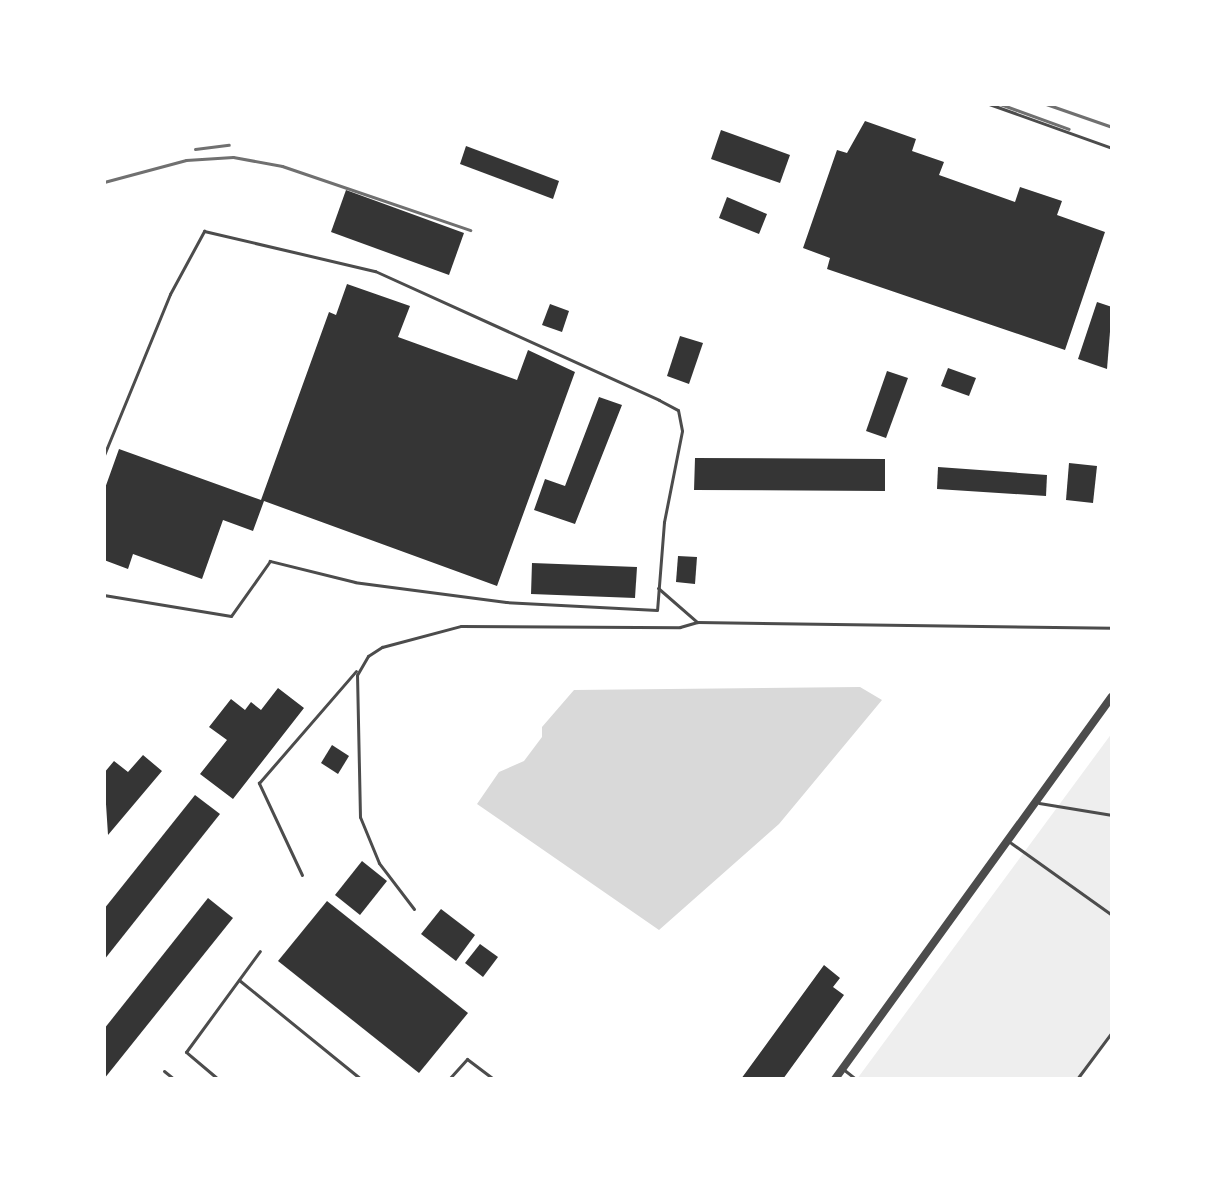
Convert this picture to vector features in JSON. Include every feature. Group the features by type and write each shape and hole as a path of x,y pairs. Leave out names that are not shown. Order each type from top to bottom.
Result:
{"street":[{"path":"835,1079 1112,697"}],"lane":[{"path":"989,104 1112,148"},
{"path":"104,455 170,294 204,231 375,271 678,410 678,471 664,522 657,610 506,602 355,582 270,561 231,616 104,595"},
{"path":"658,588 682,614 697,622"},
{"path":"302,875 259,783 359,668 382,647 461,626 680,627 697,622 1112,628"},
{"path":"359,668 360,817 379,863 414,909"},
{"path":"1035,803 1112,815"},
{"path":"1008,841 1112,915"},
{"path":"218,1079 186,1052 260,951"},
{"path":"239,980 361,1079"},
{"path":"1077,1079 1112,1032"},
{"path":"449,1079 467,1059 494,1079"},
{"path":"842,1069 856,1079"},
{"path":"164,1071 174,1079"}],"shaded area":[{"path":"860,687 882,700 779,824 659,930 477,804 499,772 524,761 542,737 542,727 574,690"},
{"path":"1112,733 1112,1034 1078,1079 857,1079"}],"building":[{"path":"865,121 916,139 912,151 944,162 939,175 1015,202 1020,187 1062,201 1057,215 1105,232 1065,350 827,269 830,258 803,248 837,150 847,153"},
{"path":"721,130 790,155 780,183 711,159"},
{"path":"466,146 559,181 553,199 460,164"},
{"path":"346,190 464,233 449,275 331,232"},
{"path":"727,197 767,214 759,234 719,218"},
{"path":"347,284 410,306 398,337 517,380 528,350 575,372 497,586 264,501 253,531 223,520 202,579 133,554 128,569 104,560 104,491 119,449 261,500 329,312 336,315"},
{"path":"1097,302 1112,307 1107,369 1078,359"},
{"path":"550,304 569,311 562,332 542,325"},
{"path":"680,336 703,343 689,384 667,376"},
{"path":"948,368 976,378 969,396 941,386"},
{"path":"887,371 908,378 886,438 866,431"},
{"path":"599,397 622,405 575,524 534,510 545,479 565,486"},
{"path":"695,458 885,459 885,491 694,490"},
{"path":"1069,463 1097,466 1093,503 1066,500"},
{"path":"938,467 1047,475 1046,496 937,489"},
{"path":"678,556 697,557 695,584 676,582"},
{"path":"532,563 637,567 635,598 531,594"},
{"path":"278,688 304,708 233,799 200,774 227,740 209,727 231,699 245,710 251,702 261,710"},
{"path":"332,745 349,756 338,774 321,763"},
{"path":"143,755 162,771 108,835 104,773 114,761 128,772"},
{"path":"195,795 220,814 104,960 104,909"},
{"path":"362,861 387,881 360,915 335,895"},
{"path":"208,898 233,918 104,1079 104,1029"},
{"path":"327,901 468,1013 419,1073 278,961"},
{"path":"441,909 475,935 456,961 421,934"},
{"path":"480,944 498,957 483,977 465,963"},
{"path":"824,965 840,978 833,987 844,995 783,1079 741,1079"}],"railway":[{"path":"1000,104 1069,129"},
{"path":"1046,104 1112,127"},
{"path":"195,149 229,145"},
{"path":"104,182 186,160 233,157 282,166 470,230"}]}
